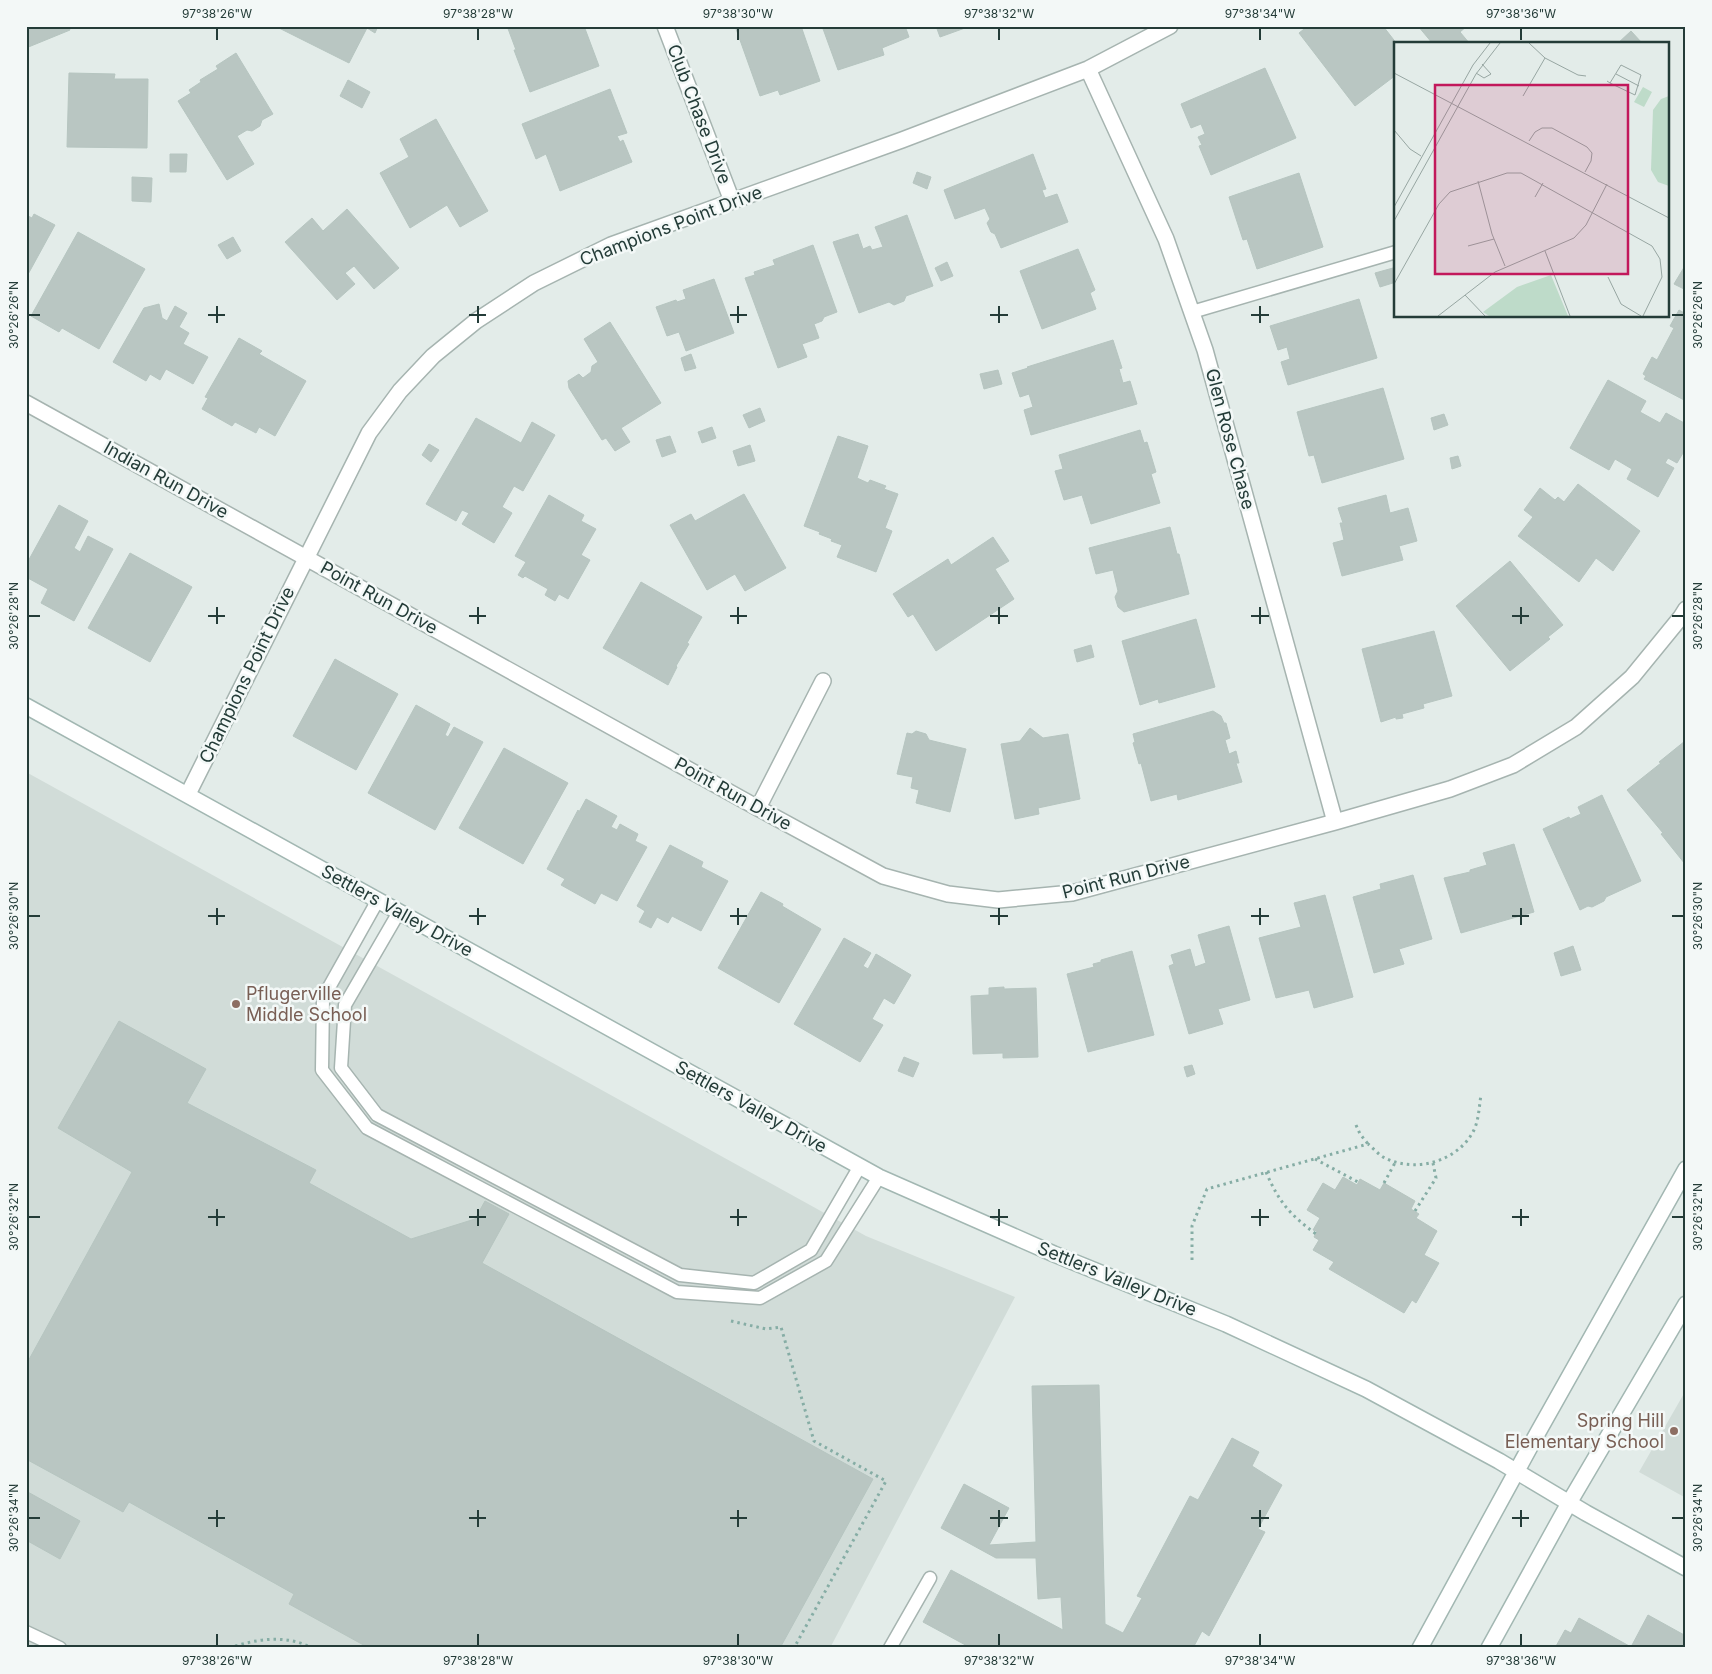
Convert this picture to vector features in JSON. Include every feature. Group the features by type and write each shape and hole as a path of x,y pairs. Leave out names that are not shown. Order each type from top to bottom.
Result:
{"street":[{"name":"Club Chase Drive","path":"665,26 732,201"},
{"name":"Champions Point Drive","path":"188,794 368,434 400,391 433,356 476,321 534,283 611,246 902,140 1088,69 1170,26"},
{"name":"Glen Rose Chase","path":"1088,69 1166,239 1205,350 1336,822"},
{"name":"Indian Run Drive","path":"26,403 306,557"},
{"name":"Point Run Drive","path":"306,557 884,876 948,894 998,900 1072,893 1336,822 1450,789 1513,765 1576,726 1632,677 1686,609"},
{"path":"758,808 823,681"},
{"name":"Settlers Valley Drive","path":"26,706 879,1177 1054,1254 1226,1324 1366,1388 1499,1461 1569,1503 1686,1568"},
{"path":"1420,1648 1516,1471 1686,1168"},
{"path":"1489,1648 1569,1503 1686,1304"}],"lane":[{"path":"1192,312 1394,253"},
{"path":"378,900 323,998 322,1070 367,1128 677,1292 760,1298 826,1261 879,1177"},
{"path":"399,912 345,1005 341,1068 376,1116 680,1275 754,1283 811,1250 860,1166"},
{"path":"890,1648 930,1578"},
{"path":"26,1632 60,1648"}],"path":[{"path":"1356,1125 1368,1144 1383,1157 1419,1165 1433,1163 1449,1156 1465,1145 1474,1128 1480,1095"},
{"path":"1192,1260 1192,1226 1207,1189 1368,1144"},
{"path":"1315,1159 1358,1182"},
{"path":"1384,1183 1396,1161"},
{"path":"1415,1211 1436,1178 1433,1163"},
{"path":"1266,1172 1284,1207 1316,1234"},
{"path":"726,1319 742,1325 766,1329 781,1327 814,1441 886,1481 794,1648"},
{"path":"229,1648 248,1642 276,1638 303,1643 312,1648"}],"shaded area":[{"name":"Pflugerville Middle School","path":"26,772 866,1236 1015,1297 830,1648 26,1648"},
{"name":"Spring Hill Elementary School","path":"1686,1390 1686,1498 1639,1472"}],"building":[{"path":"26,26 68,26 70,30 26,48"},
{"path":"275,26 378,26 375,33 367,28 349,63"},
{"path":"507,26 584,26 599,66 530,92"},
{"path":"735,26 801,26 820,81 780,95 778,90 760,96"},
{"path":"822,26 905,26 909,37 882,48 884,55 838,70"},
{"path":"936,26 964,26 965,28 940,37"},
{"path":"1308,26 1383,26 1395,42 1394,77 1355,106 1299,33"},
{"path":"1418,26 1467,26 1460,32 1468,42 1431,42"},
{"path":"1631,31 1641,42 1619,42"},
{"path":"236,53 273,114 262,120 260,126 252,131 247,130 237,136 254,164 227,180 178,101 191,93 189,90 201,82 200,80 218,69 216,66"},
{"path":"1265,68 1296,138 1211,175 1199,146 1202,145 1198,137 1205,134 1201,124 1191,128 1181,104"},
{"path":"69,73 115,74 114,79 148,79 147,148 67,147"},
{"path":"348,80 370,92 362,108 340,96"},
{"path":"610,89 627,133 617,136 620,142 623,140 632,162 560,191 546,154 536,159 522,124"},
{"path":"436,119 488,211 460,227 447,205 410,228 380,173 409,157 400,139"},
{"path":"170,154 187,154 186,172 170,172"},
{"path":"1033,154 1046,189 1042,190 1045,198 1057,194 1068,222 1001,248 995,234 991,232 987,223 990,219 985,208 955,219 944,190"},
{"path":"917,172 931,177 927,189 913,183"},
{"path":"1299,173 1323,247 1257,269 1247,239 1243,240 1229,197"},
{"path":"132,177 152,178 151,202 132,201"},
{"path":"347,209 399,268 374,289 354,266 345,273 355,284 337,300 285,242 312,218 323,231"},
{"path":"34,214 55,225 26,278 26,215 32,218"},
{"path":"907,215 933,286 906,296 904,301 894,305 889,302 859,313 833,242 858,234 863,249 870,246 872,250 883,247 875,227"},
{"path":"78,232 145,269 99,349 62,328 59,332 31,316"},
{"path":"233,237 241,251 227,259 218,245"},
{"path":"813,245 837,312 824,317 822,321 814,324 819,338 802,344 807,357 778,368 745,278 755,275 754,272 775,265 773,260"},
{"path":"1078,249 1095,290 1090,293 1096,309 1042,329 1020,271"},
{"path":"947,262 953,276 941,281 935,268"},
{"path":"1686,264 1686,290 1674,284"},
{"path":"1393,268 1394,283 1380,287 1375,273"},
{"path":"714,279 734,333 686,351 679,332 667,336 656,307 676,300 677,302 686,299 683,290"},
{"path":"1359,299 1377,358 1288,385 1281,362 1290,359 1287,347 1278,350 1270,326"},
{"path":"159,304 162,318 167,321 175,306 187,313 179,327 189,333 183,344 208,357 193,384 166,369 160,380 150,374 146,381 113,362 144,308"},
{"path":"1679,310 1686,314 1686,401 1644,379 1646,376 1643,374 1652,357 1657,360 1674,328 1670,326"},
{"path":"610,322 661,403 621,428 630,442 615,451 606,438 602,440 569,388 568,381 579,374 583,378 591,372 592,366 598,362 584,339"},
{"path":"239,338 262,351 259,354 306,381 275,436 259,427 256,433 235,422 232,426 202,409 208,398 205,397"},
{"path":"1113,340 1122,368 1119,369 1123,383 1130,381 1137,404 1031,435 1024,410 1033,407 1029,394 1020,397 1012,373"},
{"path":"691,354 696,368 685,371 681,358"},
{"path":"998,370 1002,384 984,389 980,374"},
{"path":"1608,380 1646,401 1640,412 1660,423 1666,413 1686,424 1686,448 1677,463 1668,458 1665,463 1674,468 1658,497 1627,479 1632,469 1615,459 1609,470 1570,448"},
{"path":"1383,388 1404,459 1322,483 1314,455 1309,456 1297,412"},
{"path":"760,408 765,421 749,428 743,415"},
{"path":"1444,414 1448,425 1434,430 1431,418"},
{"path":"476,418 521,443 532,422 555,435 523,491 514,486 502,507 512,513 494,543 462,524 469,513 462,510 456,521 426,504"},
{"path":"712,427 716,438 702,443 698,432"},
{"path":"1140,430 1144,443 1147,442 1156,472 1151,474 1160,503 1091,524 1082,495 1064,500 1055,471 1063,469 1059,455"},
{"path":"670,436 676,452 662,457 656,440"},
{"path":"838,436 868,446 857,478 868,483 870,480 886,486 884,489 898,494 885,528 892,531 876,572 837,557 842,545 819,534 820,532 804,526"},
{"path":"429,444 439,450 431,462 422,455"},
{"path":"750,445 755,461 738,466 733,451"},
{"path":"1458,456 1461,466 1452,469 1450,458"},
{"path":"1578,484 1640,531 1613,571 1596,558 1579,582 1518,536 1533,517 1524,510 1540,488 1555,500 1558,497 1564,502"},
{"path":"744,494 786,568 745,591 735,574 707,590 670,525 691,514 695,521"},
{"path":"549,495 584,515 581,521 596,529 581,555 590,560 568,599 559,594 555,601 545,595 548,589 525,576 523,578 518,575 526,562 515,556"},
{"path":"1386,495 1390,513 1408,508 1417,541 1399,546 1403,560 1342,576 1333,543 1344,540 1340,523 1343,523 1338,508"},
{"path":"59,505 88,521 74,548 80,552 88,536 113,549 74,621 41,603 48,589 26,577 26,565"},
{"path":"1170,527 1189,594 1124,612 1118,607 1115,597 1118,591 1113,570 1096,574 1089,548"},
{"path":"993,537 1009,561 995,569 1014,599 936,651 913,614 908,617 893,594 948,559 951,565"},
{"path":"130,553 192,587 150,662 88,628"},
{"path":"1510,561 1563,625 1548,637 1550,639 1510,671 1456,606"},
{"path":"641,582 702,617 687,643 689,644 676,666 668,685 603,648"},
{"path":"1196,619 1215,687 1159,703 1158,699 1140,705 1122,641"},
{"path":"1434,631 1452,696 1423,704 1424,708 1402,714 1403,718 1396,719 1396,717 1381,722 1362,649"},
{"path":"1091,645 1094,657 1077,662 1074,650"},
{"path":"335,659 398,694 356,770 293,736"},
{"path":"416,705 450,724 445,735 448,737 454,727 483,742 435,830 368,793"},
{"path":"1213,711 1221,716 1224,723 1226,723 1230,738 1225,740 1229,754 1236,751 1239,763 1236,763 1242,782 1178,800 1177,794 1151,801 1141,763 1139,764 1133,743 1135,742 1133,734"},
{"path":"1030,728 1043,738 1068,734 1080,799 1038,808 1039,814 1015,819 1001,744 1020,741"},
{"path":"916,731 926,734 929,740 966,749 950,812 916,803 919,790 911,788 913,777 897,774 907,733 912,734"},
{"path":"1685,741 1685,864 1661,834 1663,833 1627,790"},
{"path":"504,748 568,783 523,864 459,828"},
{"path":"1602,795 1641,881 1606,897 1604,901 1592,907 1588,906 1580,910 1543,829 1569,817 1570,819 1581,814 1578,807"},
{"path":"586,799 617,816 611,827 617,830 620,824 638,834 635,841 647,847 617,901 601,893 595,904 561,885 565,879 547,869 578,810 579,812"},
{"path":"1514,844 1534,912 1461,933 1444,878 1470,872 1470,870 1487,865 1483,853"},
{"path":"670,845 703,862 701,867 728,881 701,931 672,916 668,923 657,917 651,928 639,922 645,911 637,906"},
{"path":"1413,875 1432,939 1399,949 1404,964 1374,973 1353,897 1381,889 1380,884"},
{"path":"761,892 821,929 779,1003 718,968"},
{"path":"1325,895 1353,997 1314,1008 1309,990 1276,998 1259,938 1301,927 1294,903"},
{"path":"1229,926 1250,1000 1218,1009 1223,1024 1189,1034 1169,966 1174,964 1171,955 1190,949 1195,967 1206,963 1198,935"},
{"path":"844,938 871,953 863,966 868,969 876,954 911,975 894,1004 884,998 872,1019 883,1025 860,1062 794,1024"},
{"path":"1573,946 1581,970 1561,976 1554,953"},
{"path":"1132,951 1154,1035 1088,1052 1067,974 1094,967 1093,964 1101,962 1101,960"},
{"path":"1004,987 1004,989 1036,988 1038,1057 1003,1058 1003,1053 973,1054 971,996 989,995 989,988"},
{"path":"119,1021 206,1069 187,1103 316,1170 309,1183 411,1239 475,1219 485,1201 509,1214 482,1263 873,1479 780,1648 369,1648 289,1604 294,1594 129,1502 123,1512 26,1459 26,1365 132,1172 58,1128"},
{"path":"904,1057 919,1063 913,1077 898,1071"},
{"path":"1192,1065 1195,1074 1187,1077 1184,1067"},
{"path":"1343,1177 1357,1185 1360,1179 1380,1190 1384,1183 1415,1201 1411,1209 1419,1214 1416,1218 1437,1231 1424,1255 1439,1263 1416,1303 1412,1300 1404,1313 1329,1269 1334,1262 1313,1250 1319,1240 1314,1237 1317,1231 1313,1230 1320,1218 1307,1210 1323,1183 1335,1190"},
{"path":"1099,1385 1105,1624 1123,1633 1142,1598 1137,1596 1190,1496 1198,1500 1232,1438 1259,1452 1252,1466 1282,1485 1258,1529 1265,1532 1209,1636 1202,1631 1193,1648 971,1648 923,1622 951,1570 1063,1630 1061,1597 1038,1599 1036,1558 996,1558 941,1528 964,1484 1009,1508 989,1545 1036,1542 1032,1386"},
{"path":"26,1491 80,1521 60,1559 26,1540"},
{"path":"1648,1615 1686,1636 1686,1648 1555,1648 1565,1630 1571,1633 1579,1618 1631,1647"}],"place":[{"name":"Pflugerville Middle School","path":"236,1004"},
{"name":"Spring Hill Elementary School","path":"1674,1431"}]}
